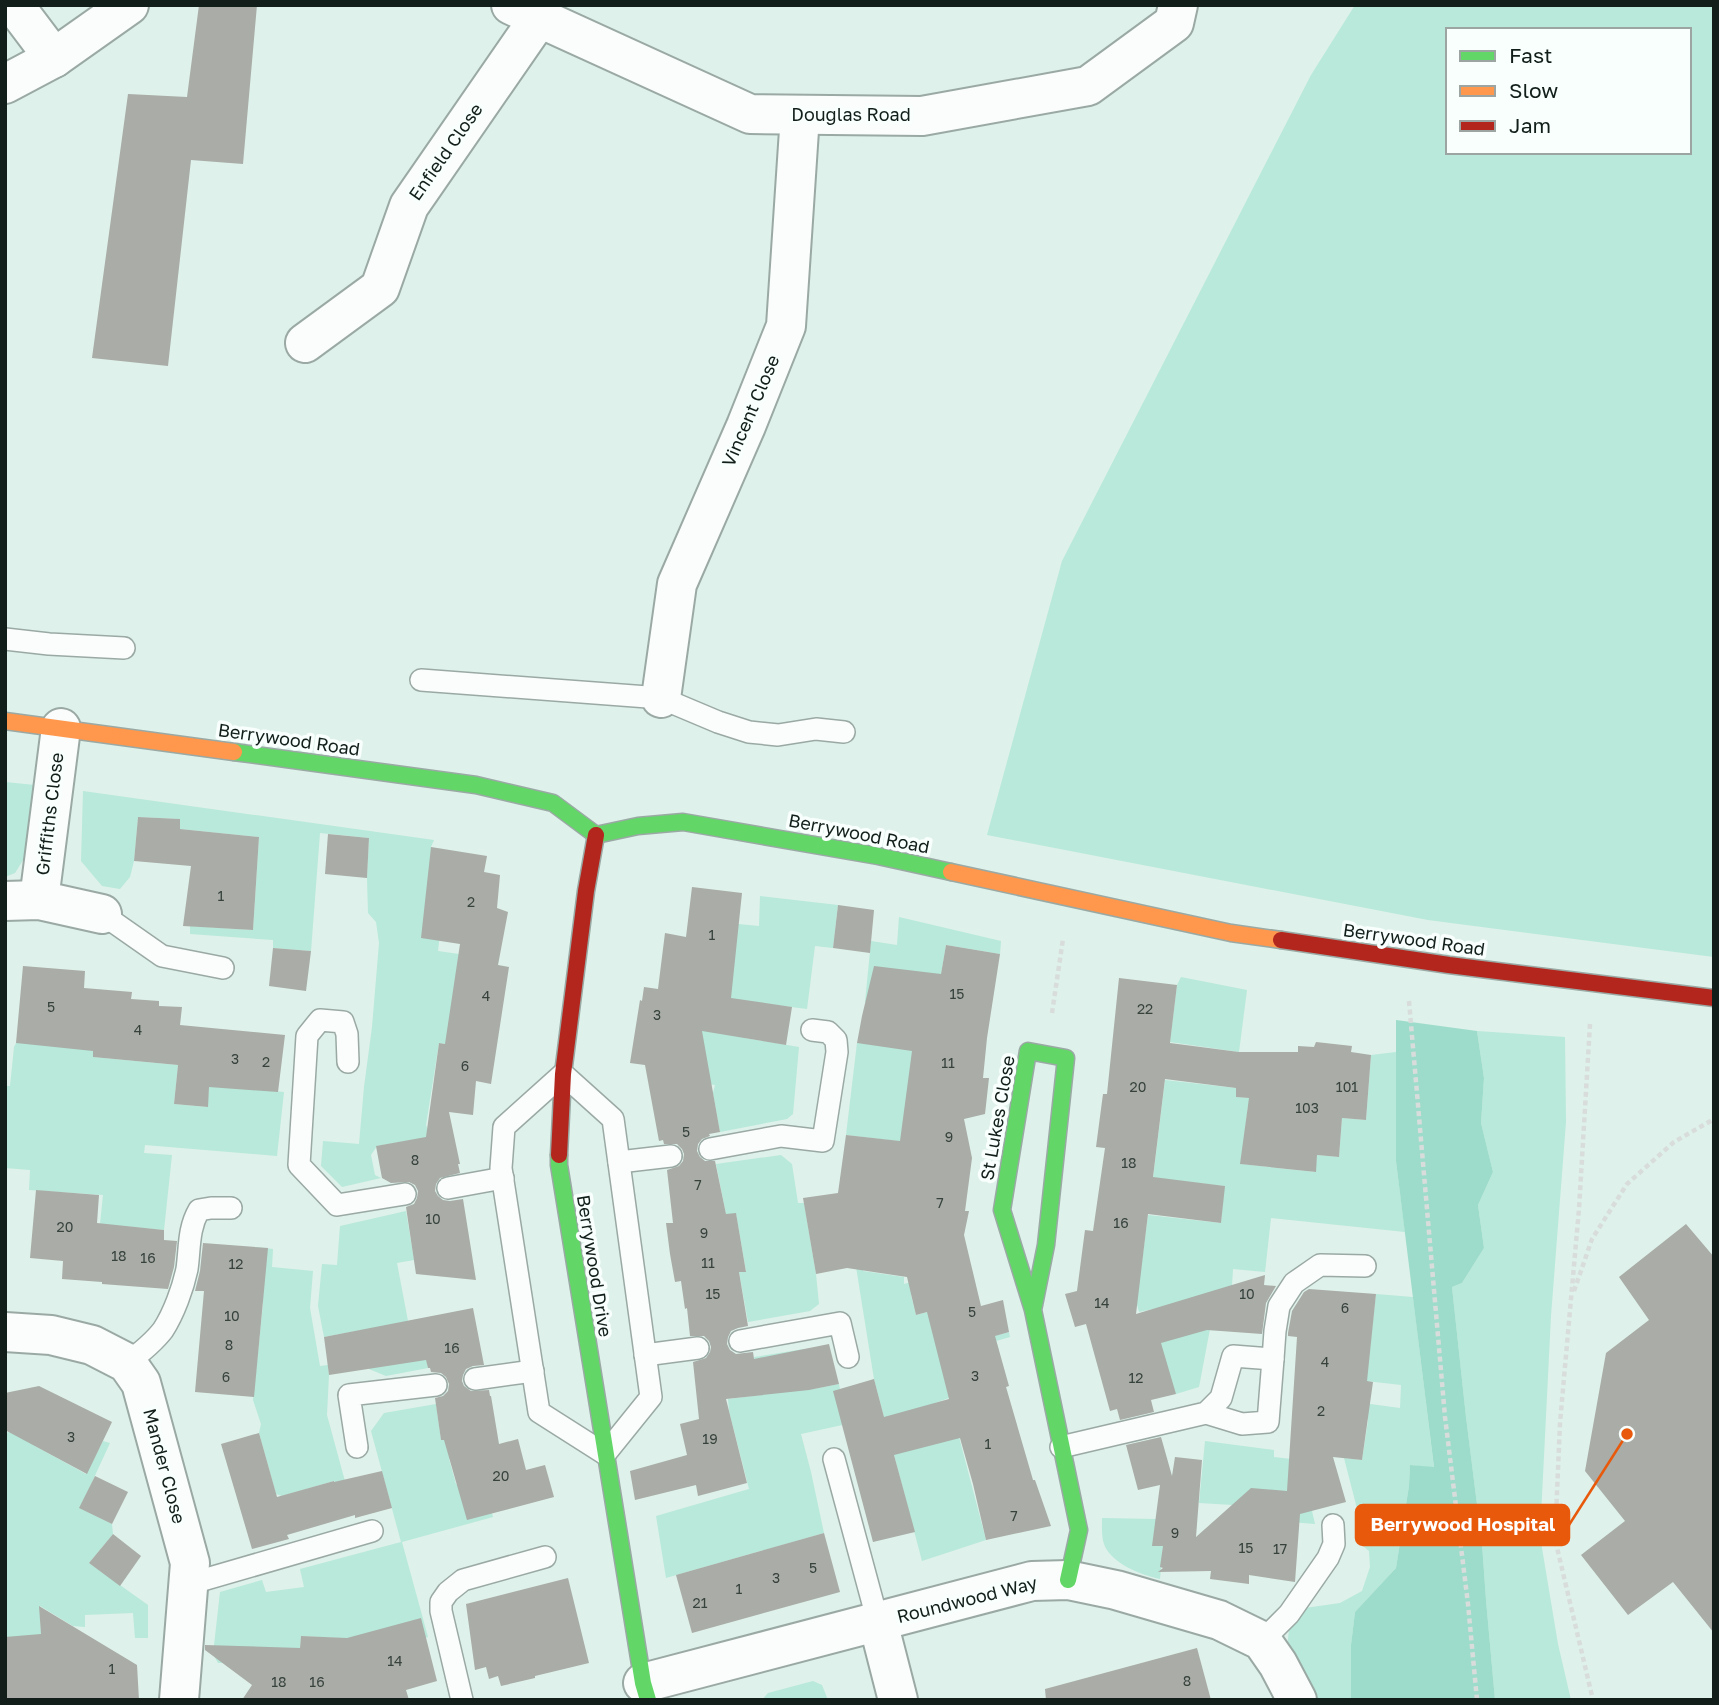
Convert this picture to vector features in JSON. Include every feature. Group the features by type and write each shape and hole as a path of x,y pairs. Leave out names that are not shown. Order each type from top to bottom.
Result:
{"street":[{"path":"14,5 54,58"},
{"path":"5,84 54,58 129,5"},
{"name":"Douglas Road","path":"525,12 750,114 922,116 1088,86 1174,23 1178,5"},
{"name":"Enfield Close","path":"304,343 380,288 409,206 525,12"},
{"name":"Vincent Close","path":"660,698 677,584 786,326 800,115"},
{"name":"Berrywood Road","path":"5,721 476,785 553,803 596,835 638,826 683,822 878,856 1231,933 1449,965 1714,998"},
{"name":"Griffiths Close","path":"61,728 22,901 102,914"},
{"name":"Berrywood Drive","path":"596,835 586,891 563,1074 559,1165 645,1691"},
{"name":"St Lukes Close","path":"1033,1310 1046,1245 1066,1058 1028,1051 1002,1210 1033,1310 1079,1530 1068,1580"},
{"path":"5,1332 51,1335 92,1345 127,1363"},
{"name":"Mander Close","path":"127,1363 141,1383 145,1395 190,1563 179,1700"},
{"name":"Roundwood Way","path":"645,1691 878,1622 1032,1581 1068,1580 1116,1590 1219,1620 1262,1641"},
{"path":"878,1622 898,1700"},
{"path":"1262,1641 1297,1700"}],"lane":[{"path":"5,639 124,648"},
{"path":"421,680 660,698 749,732 778,735 816,729 844,732"},
{"path":"102,914 162,956 223,968"},
{"path":"348,1062 347,1034 342,1022 320,1020 307,1036 299,1165 337,1205 405,1194"},
{"path":"710,1149 781,1136 823,1141 837,1052 836,1040 828,1032 812,1030"},
{"path":"563,1074 613,1119 619,1162 651,1397 605,1454 538,1412 501,1168 504,1127 563,1074"},
{"path":"619,1162 671,1156"},
{"path":"449,1188 503,1178"},
{"path":"127,1363 163,1330 186,1272 192,1223 199,1210 231,1208"},
{"path":"1061,1447 1206,1413 1242,1424 1268,1422 1279,1306 1294,1283 1320,1265 1365,1266"},
{"path":"740,1341 840,1323 848,1357"},
{"path":"645,1356 698,1348"},
{"path":"1206,1413 1221,1398 1233,1356 1273,1359"},
{"path":"475,1379 533,1371"},
{"path":"357,1447 349,1395 436,1385"},
{"path":"834,1459 878,1622"},
{"path":"1262,1641 1289,1614 1328,1558 1334,1544 1333,1525"},
{"path":"189,1584 372,1531"},
{"path":"462,1700 441,1611 447,1592 463,1580 545,1557"}],"path":[{"path":"1051,1025 1064,931"},
{"path":"1593,1700 1555,1539 1560,1423 1595,983"},
{"path":"1408,996 1445,1417 1477,1700"},
{"path":"1571,1299 1592,1238 1627,1184 1674,1142 1714,1119"}],"green space":[{"path":"1355,5 1714,5 1714,957 1428,920 987,835 1062,561 1311,75"},
{"path":"5,782 35,785 25,857 15,873 5,877"},
{"path":"83,791 434,840 431,847 444,897 438,951 459,954 451,1045 439,1043 426,1125 430,1137 377,1146 371,1155 375,1175 381,1178 342,1187 321,1166 323,1141 359,1144 379,943 376,922 368,913 369,838 320,833 311,951 273,948 273,940 190,934 190,926 253,930 259,837 180,829 180,819 138,817 130,877 120,889 102,886 81,861"},
{"path":"760,896 838,905 833,948 815,946 807,1009 753,1002 745,1038 799,1047 793,1114 787,1119 720,1132 713,1093 715,1085 682,1080 738,924 759,926"},
{"path":"899,917 1001,941 1000,954 946,945 941,974 902,1006 865,1002 871,941 897,945"},
{"path":"1181,977 1247,990 1239,1052 1170,1042 1177,985"},
{"path":"101,989 93,1057 178,1065 174,1104 207,1107 209,1085 284,1092 277,1156 145,1145 144,1153 172,1155 164,1230 100,1224 103,1195 29,1190 30,1170 5,1168 5,1086 10,1086 16,1043"},
{"path":"1396,1020 1477,1031 1484,1078 1481,1123 1493,1172 1478,1205 1484,1248 1462,1283 1452,1287 1482,1544 1495,1700 1351,1700 1351,1645 1355,1612 1396,1568 1410,1465 1434,1467 1396,1161"},
{"path":"1477,1031 1565,1037 1566,1122 1551,1316 1540,1536 1558,1644 1571,1700 1495,1700 1482,1544 1452,1287 1462,1283 1484,1248 1478,1205 1493,1172 1481,1123 1484,1078"},
{"path":"857,1043 913,1045 922,1144 846,1135"},
{"path":"1396,1052 1396,1161 1405,1232 1271,1218 1265,1272 1233,1269 1231,1302 1210,1329 1199,1387 1176,1394 1153,1370 1162,1307 1139,1312 1130,1278 1141,1269 1148,1215 1221,1223 1224,1186 1153,1178 1165,1080 1236,1088 1237,1097 1262,1099 1248,1106 1241,1164 1315,1172 1317,1155 1339,1157 1342,1118 1366,1120 1371,1055"},
{"path":"781,1155 792,1164 798,1203 804,1203 819,1304 810,1311 748,1322 739,1272 746,1271 736,1214 726,1214 716,1164"},
{"path":"840,1177 883,1181 867,1235 863,1271 904,1277 904,1284 969,1266 932,1290 911,1295 916,1315 939,1309 949,1348 1009,1332 1010,1337 996,1341 999,1350 941,1365 949,1398 935,1403 959,1437 986,1540 922,1561 874,1379"},
{"path":"406,1211 414,1260 397,1263 408,1321 419,1319 428,1368 386,1376 369,1369 362,1330 324,1337 318,1306 322,1264 337,1265 340,1226"},
{"path":"256,1247 273,1249 272,1267 313,1271 310,1308 320,1366 328,1365 327,1415 346,1485 336,1488 334,1481 282,1496 276,1494 253,1400 263,1304"},
{"path":"1376,1294 1413,1297 1434,1468 1410,1465 1396,1568 1355,1612 1351,1645 1351,1700 1317,1700 1287,1647 1289,1630 1305,1608 1340,1603 1362,1591 1370,1567 1369,1551 1362,1545 1361,1524 1344,1458 1362,1460 1368,1421 1363,1403 1400,1408 1401,1385 1366,1381"},
{"path":"804,1349 813,1389 839,1384 847,1424 801,1434 824,1533 666,1578 656,1516 749,1489 728,1399 761,1395 754,1357"},
{"path":"436,1404 441,1440 467,1436 470,1452 449,1459 456,1484 487,1495 493,1517 402,1542 428,1637 414,1641 349,1700 338,1638 301,1636 299,1663 218,1663 213,1654 220,1592 262,1580 266,1592 304,1587 300,1569 401,1542 371,1431 384,1413"},
{"path":"31,1428 35,1446 86,1474 103,1441 110,1443 80,1508 112,1524 113,1534 89,1563 148,1605 148,1638 135,1638 133,1613 85,1615 85,1627 73,1626 40,1606 42,1664 5,1637 5,1433"},
{"path":"1205,1441 1274,1450 1274,1457 1335,1464 1301,1473 1298,1508 1312,1511 1315,1524 1266,1520 1233,1505 1199,1503"},
{"path":"1102,1518 1156,1519 1163,1546 1160,1579 1131,1569 1112,1556 1104,1543"},
{"path":"813,1681 822,1685 828,1700 762,1700 768,1693"}],"building":[{"path":"199,5 257,5 243,164 191,160 168,366 92,358 128,94 187,97"},
{"path":"138,817 180,819 180,829 259,837 253,930 183,926 191,866 134,861"},
{"path":"328,834 369,838 367,878 325,874"},
{"path":"431,847 487,856 484,872 500,875 497,908 508,912 498,965 509,967 491,1084 476,1081 473,1115 449,1112 460,1173 440,1178 435,1191 443,1200 463,1199 476,1280 416,1274 406,1207 414,1204 418,1191 415,1185 409,1182 391,1183 382,1178 376,1146 426,1137 439,1043 445,1044 460,944 421,938"},
{"path":"692,887 742,893 731,998 792,1007 786,1045 702,1031 720,1132 709,1134 710,1136 702,1139 697,1151 705,1161 715,1161 726,1214 736,1213 746,1272 739,1272 748,1326 731,1331 727,1344 736,1354 753,1352 754,1359 829,1344 839,1384 726,1399 747,1483 698,1496 696,1485 635,1500 630,1471 687,1455 680,1424 699,1419 693,1362 706,1358 711,1347 704,1336 690,1336 681,1281 675,1282 670,1254 666,1223 673,1223 667,1170 679,1166 684,1154 677,1144 664,1144 663,1140 659,1141 645,1065 630,1063 644,987 658,989 665,933 686,937"},
{"path":"838,905 874,910 870,953 833,948"},
{"path":"946,945 1000,954 983,1078 989,1078 985,1114 964,1119 972,1158 965,1211 969,1211 964,1235 981,1306 1003,1300 1009,1332 995,1336 1009,1386 1006,1387 1033,1480 1051,1526 986,1540 960,1438 894,1455 915,1532 873,1542 833,1391 874,1379 884,1417 949,1399 927,1312 916,1315 907,1277 847,1268 816,1274 803,1198 838,1193 846,1135 900,1141 912,1051 857,1043 862,1016 874,966 941,974"},
{"path":"273,948 311,951 306,991 269,986"},
{"path":"23,966 85,971 84,988 132,992 131,999 159,1001 159,1006 182,1007 180,1025 285,1035 278,1092 209,1087 208,1107 174,1104 178,1065 93,1057 93,1051 16,1043"},
{"path":"1119,978 1177,985 1170,1043 1239,1052 1298,1052 1298,1046 1314,1047 1316,1042 1352,1046 1351,1052 1371,1055 1366,1120 1342,1118 1339,1157 1317,1155 1316,1172 1240,1164 1249,1098 1236,1097 1236,1088 1165,1079 1153,1177 1225,1186 1221,1223 1148,1214 1136,1314 1265,1275 1264,1285 1276,1286 1266,1303 1262,1334 1207,1330 1161,1343 1176,1394 1151,1400 1154,1412 1120,1420 1117,1409 1110,1411 1086,1324 1075,1327 1065,1294 1077,1291 1085,1230 1093,1231 1105,1148 1096,1147 1103,1094 1107,1094"},
{"path":"36,1190 99,1195 97,1223 164,1230 164,1240 177,1241 168,1289 62,1279 63,1261 30,1258"},
{"path":"1686,1224 1714,1257 1714,1633 1673,1582 1628,1615 1581,1555 1625,1521 1585,1471 1606,1353 1649,1320 1619,1277"},
{"path":"203,1243 268,1248 254,1397 195,1392 204,1291 195,1291"},
{"path":"1309,1289 1376,1294 1367,1381 1373,1382 1362,1460 1333,1457 1346,1502 1300,1514 1295,1582 1249,1575 1249,1584 1210,1579 1211,1571 1158,1572 1163,1568 1160,1567 1163,1546 1152,1546 1160,1485 1138,1490 1126,1445 1161,1437 1172,1476 1175,1457 1202,1460 1196,1537 1251,1488 1287,1491 1297,1337 1288,1336 1288,1333 1292,1311 1304,1292"},
{"path":"473,1308 484,1365 466,1369 462,1381 464,1386 471,1391 489,1390 499,1444 518,1439 526,1470 545,1465 554,1497 467,1520 444,1440 441,1440 435,1398 448,1391 446,1377 441,1373 431,1372 426,1360 329,1375 324,1337"},
{"path":"39,1386 112,1422 87,1474 5,1430 5,1393"},
{"path":"259,1433 277,1497 382,1471 392,1508 355,1518 355,1515 287,1535 289,1539 252,1549 221,1444"},
{"path":"95,1476 128,1492 112,1524 79,1508"},
{"path":"824,1533 840,1592 692,1633 676,1575"},
{"path":"113,1534 141,1556 120,1586 89,1563"},
{"path":"568,1578 589,1663 501,1686 498,1676 489,1679 486,1667 475,1670 466,1604"},
{"path":"39,1606 137,1665 139,1700 5,1700 5,1637 41,1634"},
{"path":"421,1618 437,1681 406,1690 409,1700 242,1700 252,1685 205,1650 205,1645 300,1648 301,1636 347,1638"},
{"path":"1197,1648 1211,1700 1046,1700 1045,1689"}],"traffic: fast":[{"path":"234,752 476,785 553,803 596,835 638,826 683,822 878,856 951,872"},
{"path":"1033,1310 1046,1245 1066,1058 1028,1051 1002,1210 1033,1310 1079,1530 1068,1580"},
{"path":"559,1155 643,1683 648,1700"}],"traffic: slow":[{"path":"5,721 234,752"},
{"path":"951,872 1231,933 1281,940"}],"traffic: jam":[{"path":"559,1155 563,1074 586,891 596,835"},
{"path":"1281,940 1449,965 1714,998"}],"place":[{"name":"Berrywood Hospital","path":"1627,1434"}]}
